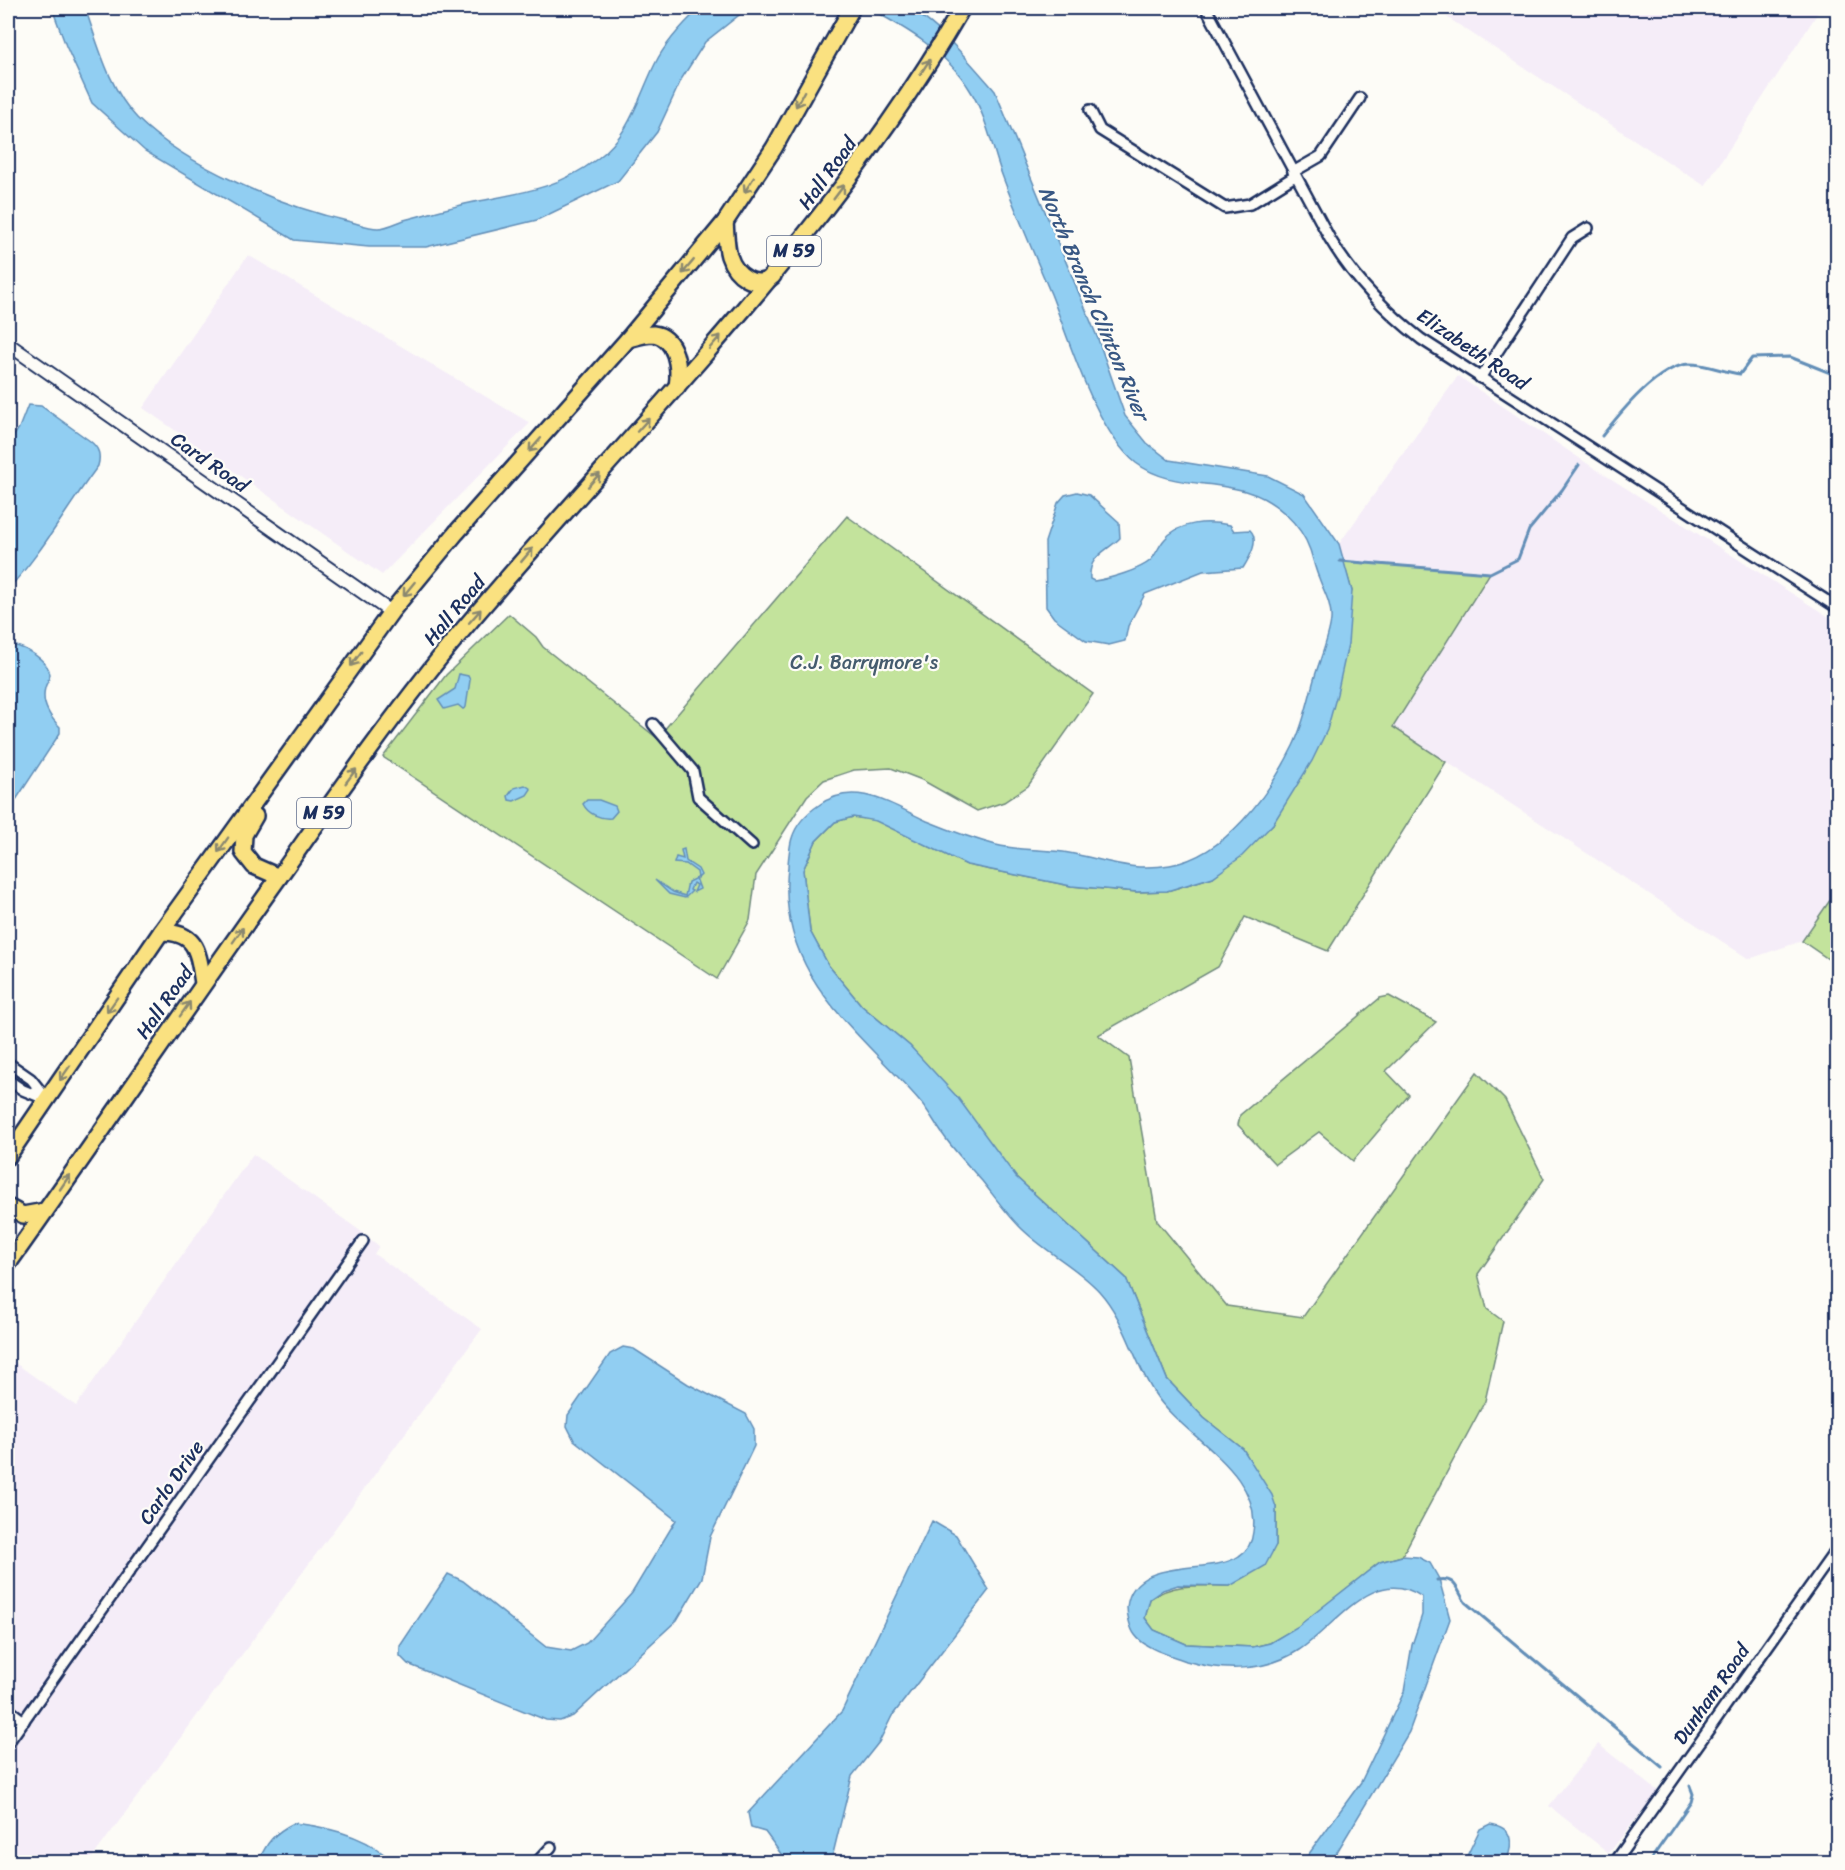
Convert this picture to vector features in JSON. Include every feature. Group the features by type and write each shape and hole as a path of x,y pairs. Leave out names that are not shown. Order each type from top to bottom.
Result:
{"highway":[{"name":"Hall Road","path":"8,1156 161,932 391,612 456,534 628,339 725,222 774,148 852,8"},
{"name":"Hall Road","path":"8,1264 203,983 381,735 449,647 777,273 900,107 962,8"},
{"path":"725,222 728,255 742,276 752,282 760,282 777,273"},
{"path":"628,339 650,334 658,335 666,342 678,362 677,387"},
{"path":"279,877 250,862 243,852 242,843 248,826 299,753 306,728"},
{"path":"161,932 181,934 190,940 198,950 203,983"},
{"path":"8,1170 47,1099"},
{"path":"8,1208 23,1215 45,1211"}],"street":[{"name":"Elizabeth Road","path":"1206,8 1336,249 1369,293 1416,335 1480,378 1838,608"},
{"path":"1090,110 1101,130 1226,208 1250,204 1320,156 1360,98"},
{"path":"1480,378 1572,238 1588,228"},
{"name":"Card Road","path":"8,344 391,612"},
{"path":"652,724 693,771 698,797 752,845"},
{"path":"8,1063 31,1079 47,1099"},
{"path":"8,1080 23,1090 47,1099"},
{"name":"Carlo Drive","path":"8,1743 363,1241"},
{"name":"Dunham Road","path":"1615,1863 1838,1547"},
{"path":"8,1709 24,1720"},
{"path":"537,1863 551,1847"}],"shaded area":[{"path":"1433,8 1821,8 1705,186"},
{"path":"248,255 530,423 382,575 143,408"},
{"path":"1458,376 1591,466 1837,622 1837,890 1802,941 1749,959 1393,727 1490,574 1343,561 1339,544"},
{"path":"253,1154 379,1246 374,1254 482,1329 89,1862 8,1862 8,1358 76,1406"},
{"path":"1598,1744 1658,1791 1609,1853 1549,1806"}],"green space":[{"name":"C.J. Barrymore's","path":"847,516 1093,694 1028,786 1004,802 977,811 922,780 891,768 854,770 824,780 807,796 756,875 750,920 717,979 383,757 446,675 509,614 536,637 543,647 657,738"},
{"path":"1343,561 1490,573 1393,727 1446,762 1328,951 1245,917 1218,967 1098,1035 1129,1058 1157,1221 1227,1306 1303,1317 1477,1072 1505,1100 1544,1179 1478,1274 1487,1309 1503,1321 1485,1401 1402,1556 1380,1562 1298,1627 1270,1643 1253,1647 1186,1644 1154,1630 1145,1618 1150,1599 1178,1587 1230,1586 1276,1545 1276,1507 1243,1449 1204,1418 1167,1379 1126,1278 1016,1177 910,1046 862,1006 829,966 810,931 803,870 816,841 835,822 853,817 876,820 967,865 1071,886 1137,892 1167,891 1213,877 1273,824 1352,591"},
{"path":"1837,890 1837,965 1802,941"},
{"path":"1389,996 1436,1022 1386,1071 1409,1095 1353,1161 1319,1132 1275,1164 1238,1125 1240,1115 1380,998"}],"water":[{"name":"North Branch Clinton River","path":"897,6 917,13 954,45 995,91 1098,339 1125,416 1147,443 1169,460 1268,476 1304,494 1339,544 1352,591 1348,644 1337,694 1327,730 1312,761 1273,824 1242,856 1213,877 1167,891 1137,892 1071,886 967,865 876,821 853,817 835,822 816,841 803,870 810,931 829,966 862,1006 910,1046 958,1098 1016,1177 1126,1278 1167,1379 1204,1418 1243,1449 1272,1495 1276,1507 1276,1545 1265,1566 1230,1586 1178,1585 1163,1590 1150,1599 1145,1618 1154,1630 1186,1644 1253,1647 1270,1643 1297,1627 1380,1562 1402,1556 1418,1557 1430,1563 1439,1579 1450,1619 1409,1732 1331,1862 1303,1862 1361,1782 1404,1692 1412,1645 1422,1615 1422,1597 1404,1589 1388,1588 1371,1593 1356,1602 1299,1650 1273,1663 1258,1666 1229,1668 1200,1665 1158,1651 1139,1640 1129,1621 1127,1607 1132,1590 1143,1579 1158,1573 1226,1562 1242,1554 1249,1546 1253,1532 1253,1511 1246,1491 1234,1473 1168,1410 1155,1394 1116,1315 1099,1291 1028,1235 1014,1221 953,1148 923,1104 825,997 808,969 795,939 788,905 789,857 791,841 796,828 819,805 846,794 873,797 935,824 996,845 1069,853 1131,866 1170,865 1190,859 1209,849 1244,820 1272,783 1297,738 1328,634 1331,620 1329,603 1306,540 1294,522 1277,507 1258,496 1234,488 1162,476 1136,463 1122,449 1109,430 1086,385 1001,172 984,119 970,90 950,64 925,42 868,8"},
{"path":"52,8 85,8 105,66 127,106 158,136 182,153 237,183 267,195 325,215 378,228 457,206 538,188 582,169 609,149 618,138 632,116 659,56 675,34 700,8 748,8 705,42 682,78 657,132 618,181 537,220 426,247 369,247 294,240 145,151 92,103 66,46"},
{"path":"28,405 41,406 90,441 97,449 99,458 98,466 44,545 8,589 8,445 19,428"},
{"path":"1077,492 1089,495 1119,522 1120,538 1099,555 1092,565 1090,579 1094,581 1124,574 1146,564 1170,534 1194,524 1221,524 1230,525 1234,531 1250,530 1254,539 1253,549 1243,568 1203,571 1145,594 1128,626 1125,641 1109,645 1086,641 1054,618 1046,607 1045,542 1058,503 1065,495"},
{"path":"13,645 36,655 48,669 50,676 45,688 44,699 50,714 60,727 60,733 8,812 8,646"},
{"path":"459,674 468,676 470,680 466,707 463,709 458,705 444,709 438,700 455,689"},
{"path":"525,785 531,789 527,795 514,801 509,800 508,796 514,788"},
{"path":"587,800 599,800 615,806 617,811 611,818 599,817 585,808 583,804"},
{"path":"684,849 686,861 698,869 701,875 698,878 697,872 686,864 674,863 676,857 683,859 681,850"},
{"path":"696,878 700,889 694,892 697,885 693,883 690,890 692,891 685,898 669,894 655,880 673,892 685,896 688,882"},
{"path":"623,1347 634,1349 688,1384 746,1414 754,1429 754,1446 710,1537 702,1578 677,1620 573,1716 560,1721 546,1720 408,1664 400,1656 400,1646 448,1574 463,1581 546,1647 571,1651 587,1643 632,1593 676,1520 574,1440 567,1426 568,1415 610,1354"},
{"path":"932,1521 956,1535 989,1590 892,1716 879,1742 852,1776 831,1862 787,1862 765,1832 751,1828 748,1813 842,1711"},
{"path":"294,1823 334,1830 360,1839 383,1853 392,1862 258,1862 272,1839"},
{"path":"1490,1824 1503,1829 1510,1837 1506,1862 1464,1862 1480,1829"}],"waterway":[{"path":"1602,436 1641,392 1665,372 1678,366 1696,364 1740,374 1752,358 1790,357 1838,376"},
{"path":"1340,561 1490,573 1518,559 1529,530 1579,465"},
{"path":"1437,1580 1452,1582 1465,1602 1662,1767"},
{"path":"1649,1862 1691,1802 1693,1794 1690,1786"}]}
